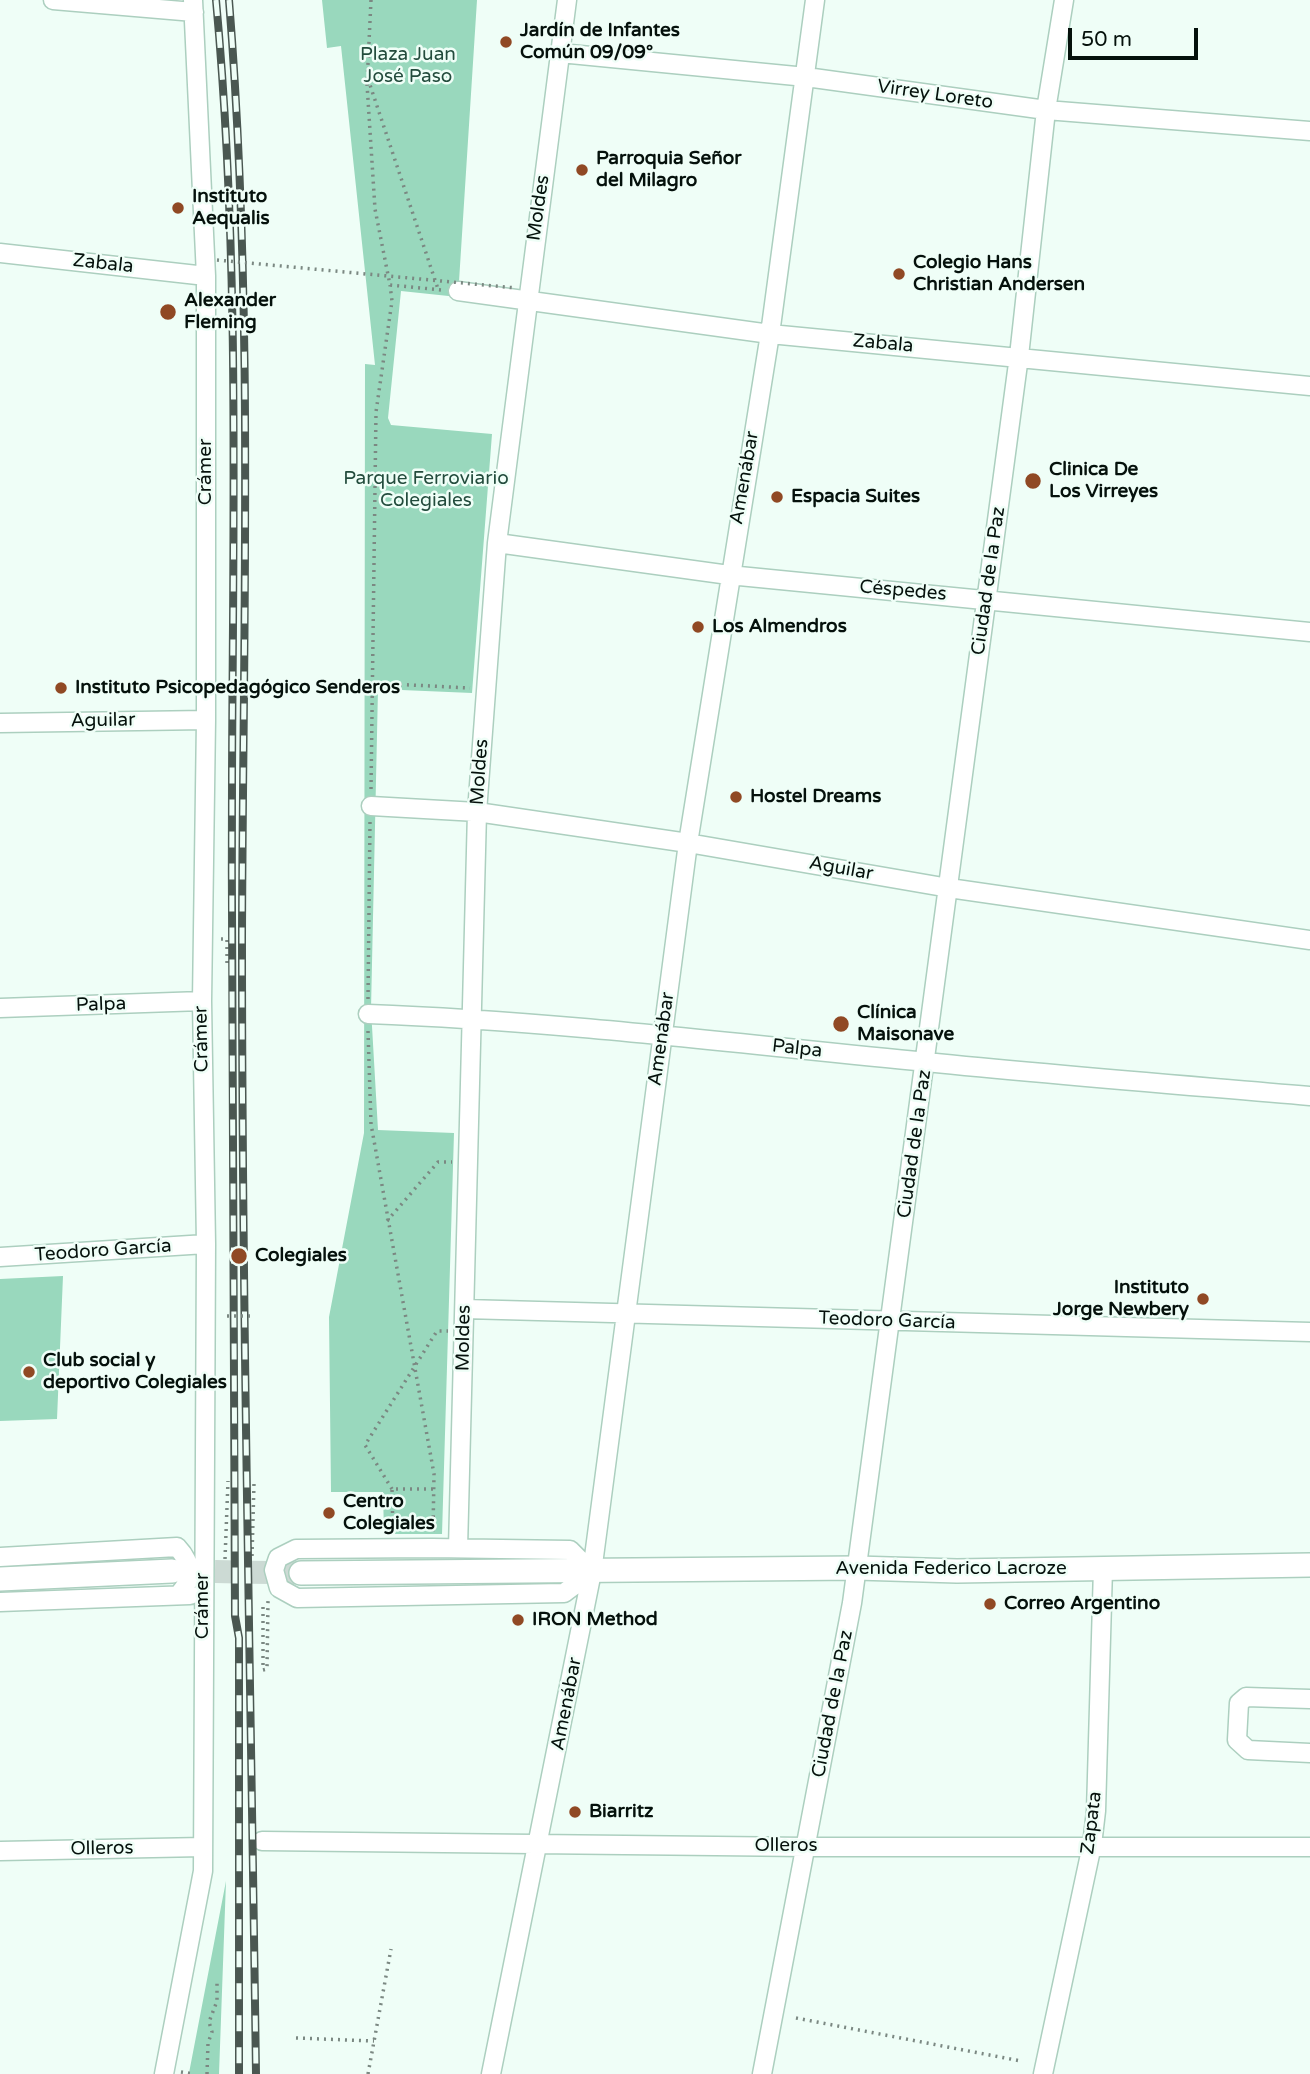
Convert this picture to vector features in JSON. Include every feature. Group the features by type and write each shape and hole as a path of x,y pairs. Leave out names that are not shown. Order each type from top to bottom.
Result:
{"main road":[{"name":"Avenida Federico Lacroze","path":"301,1573 858,1568 957,1571 1310,1565"},
{"path":"0,1579 172,1570"}],"street":[{"path":"53,0 194,6"},
{"name":"Moldes","path":"458,1548 477,812 497,543 521,295 567,0"},
{"name":"Amenábar","path":"491,2074 540,1844 592,1572 688,843 769,334 815,0"},
{"name":"Ciudad de la Paz","path":"762,2074 858,1568 1019,356 1046,110 1064,0"},
{"name":"Crámer","path":"164,2074 203,1871 206,1244 202,1001 206,720 206,276 194,6"},
{"name":"Virrey Loreto","path":"560,53 806,77 1046,110 1310,131"},
{"name":"Zabala","path":"0,253 206,276"},
{"name":"Zabala","path":"458,291 521,295 769,334 1310,386"},
{"name":"Céspedes","path":"497,543 729,575 1310,632"},
{"name":"Aguilar","path":"0,723 206,720"},
{"name":"Aguilar","path":"371,806 477,812 688,843 948,888 1310,940"},
{"name":"Palpa","path":"0,1009 202,1001"},
{"name":"Palpa","path":"368,1014 470,1018 663,1034 926,1062 1310,1096"},
{"name":"Teodoro García","path":"0,1257 206,1244"},
{"name":"Teodoro García","path":"465,1309 1310,1332"},
{"path":"0,1556 177,1547 188,1560 190,1572 186,1586 180,1593"},
{"path":"393,1548 569,1550 592,1572 564,1593 310,1597 286,1594 279,1588 275,1576 278,1559 296,1549 393,1548"},
{"name":"Zapata","path":"1043,2074 1092,1845 1096,1811 1103,1569"},
{"path":"0,1602 180,1593 203,1601"},
{"path":"1310,1699 1246,1698 1239,1703 1237,1740 1248,1751 1310,1753"},
{"name":"Olleros","path":"262,1840 806,1847 1310,1847"},
{"name":"Olleros","path":"0,1851 203,1847"}],"path":[{"path":"371,0 368,77 375,209 392,301 376,412 368,1014 371,1124 434,1474 432,1548"},
{"path":"368,77 438,289"},
{"path":"217,260 521,295"},
{"path":"390,285 458,291"},
{"path":"372,683 486,689"},
{"path":"222,940 227,939 226,968"},
{"path":"387,1221 438,1161 468,1162"},
{"path":"228,1316 254,1316"},
{"path":"393,1548 393,1489 365,1445 437,1331 464,1331"},
{"path":"226,1559 228,1481"},
{"path":"251,1557 254,1483"},
{"path":"393,1489 433,1489"},
{"path":"266,1606 267,1669 262,1670 266,1606"},
{"path":"368,2074 391,1949"},
{"path":"206,2074 208,2043 212,2032 209,2022 217,2001 217,1981"},
{"path":"796,2018 1021,2061"},
{"path":"296,2038 374,2040"}],"green space":[{"name":"Parque Ferroviario Colegiales","path":"322,0 477,0 458,297 401,291 388,418 391,425 492,434 472,693 378,689 371,1009 378,1130 454,1133 442,1534 384,1534 383,1492 331,1492 329,1317 364,1133 365,364 375,365 341,46 327,48"},
{"name":"Club social y deportivo Colegiales","path":"63,1276 57,1419 0,1421 0,1279"},
{"path":"226,1881 219,2074 189,2074 189,2073"}],"tunnel":[{"path":"181,1571 301,1573"}],"railway":[{"path":"216,0 224,97 232,292 232,988 235,1616 239,1638 239,2074"},
{"path":"229,0 237,117 244,351 242,1080 256,2074"}],"place":[{"name":"Jardín de Infantes Común 09/09°","path":"506,42"},
{"name":"Parroquia Señor del Milagro","path":"582,170"},
{"name":"Instituto Aequalis","path":"178,208"},
{"name":"Colegio Hans Christian Andersen","path":"899,274"},
{"name":"Alexander Fleming","path":"168,312"},
{"name":"Clinica De Los Virreyes","path":"1033,481"},
{"name":"Espacia Suites","path":"777,497"},
{"name":"Los Almendros","path":"698,627"},
{"name":"Instituto Psicopedagógico Senderos","path":"61,688"},
{"name":"Hostel Dreams","path":"736,797"},
{"name":"Clínica Maisonave","path":"841,1024"},
{"name":"Colegiales","path":"239,1256"},
{"name":"Instituto Jorge Newbery","path":"1203,1299"},
{"name":"Club social y deportivo Colegiales","path":"29,1372"},
{"name":"Centro Colegiales","path":"329,1513"},
{"name":"Correo Argentino","path":"990,1604"},
{"name":"IRON Method","path":"518,1620"},
{"name":"Biarritz","path":"575,1812"}],"park label":[{"name":"Plaza Juan José Paso","path":"408,66"}]}
